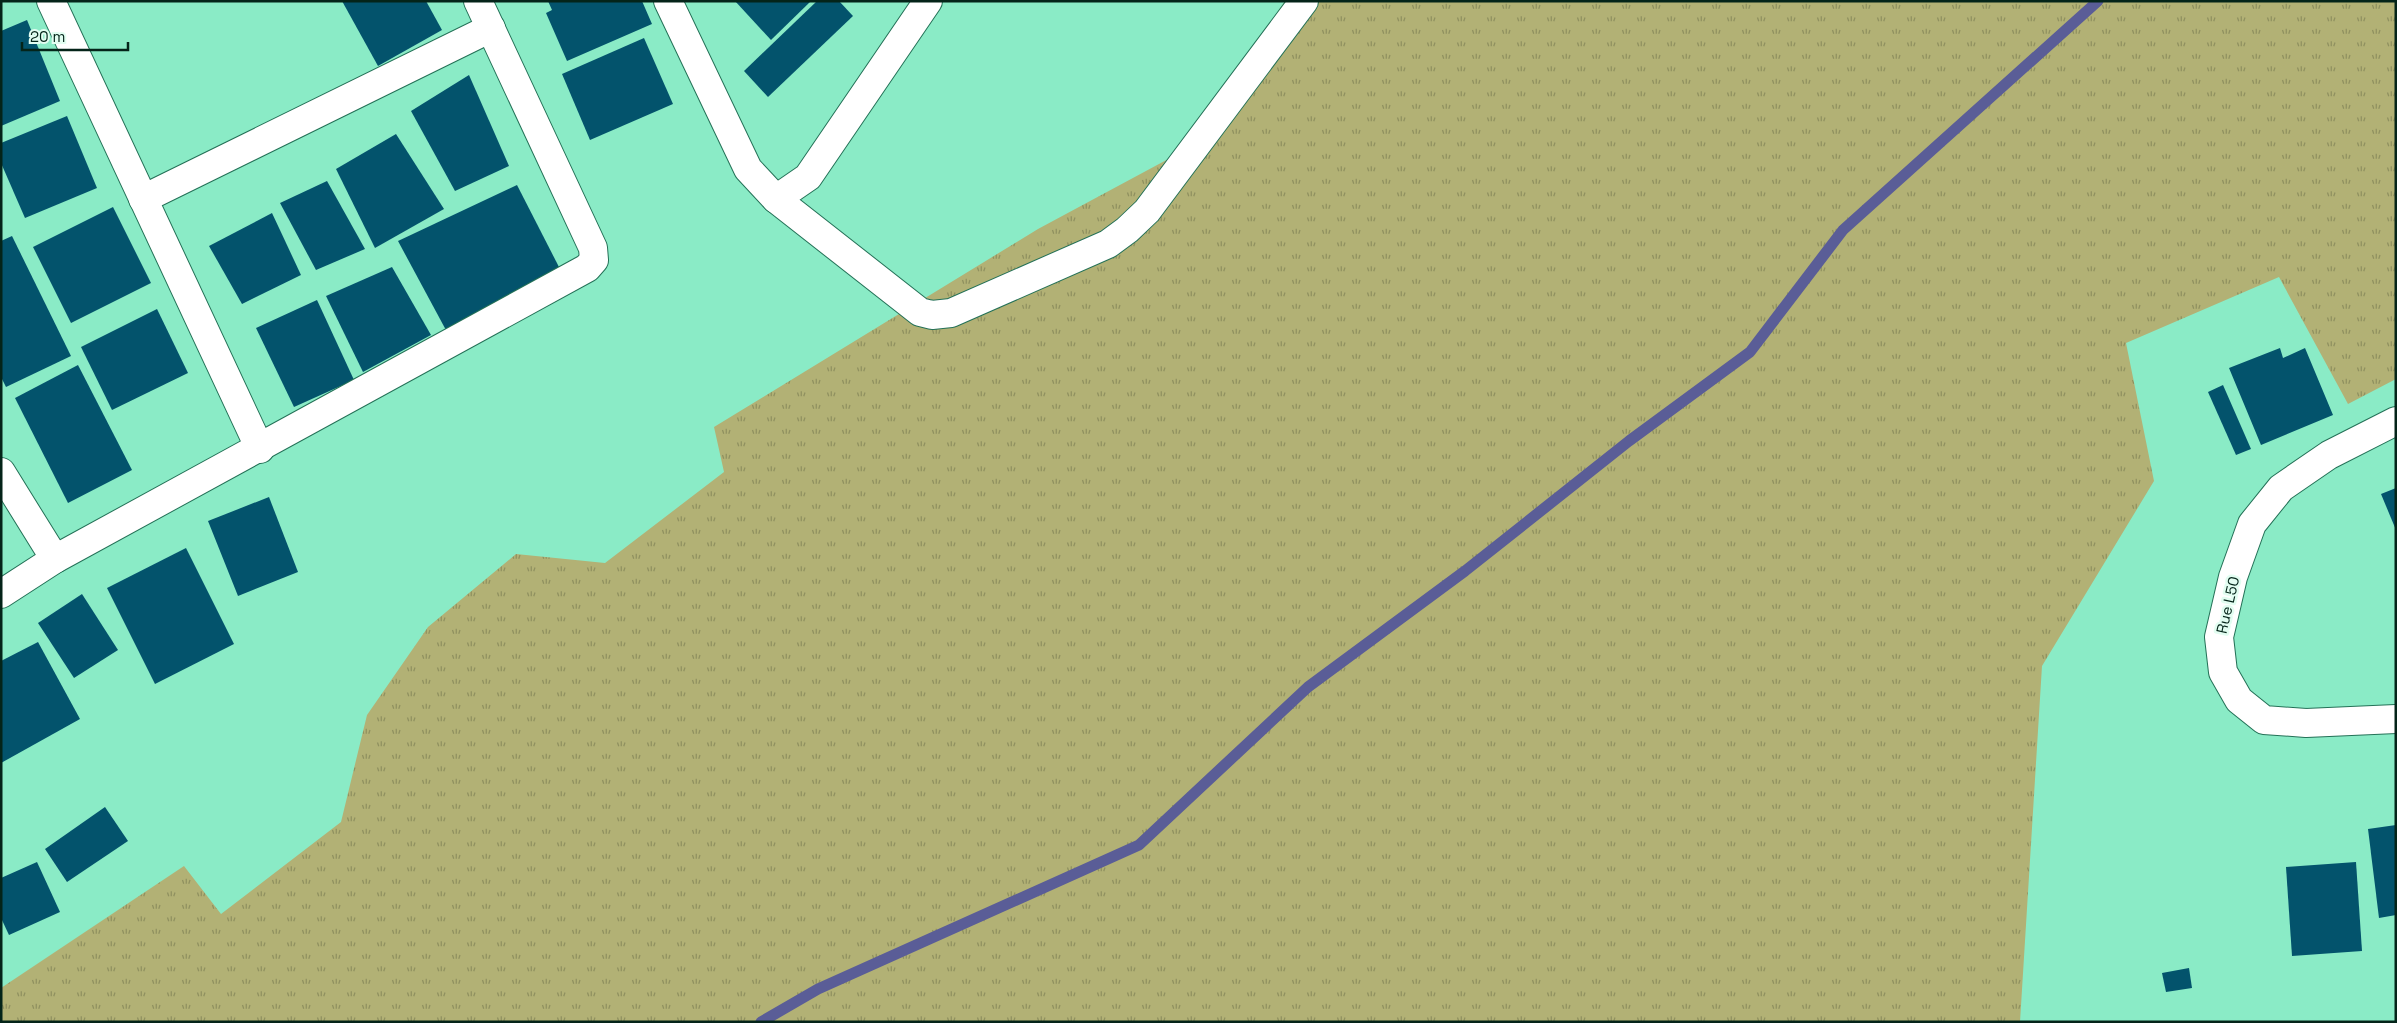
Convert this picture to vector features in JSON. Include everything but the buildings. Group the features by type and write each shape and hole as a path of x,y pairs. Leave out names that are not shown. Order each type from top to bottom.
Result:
{"street":[{"path":"51,1 260,449"},
{"path":"1,594 55,560 587,268 594,260 593,248 478,1"},
{"path":"668,1 748,169 776,199 920,312 932,315 951,314 1108,244 1127,230 1147,211 1304,1"},
{"path":"776,199 808,177 928,1"},
{"path":"143,199 490,28"},
{"name":"Rue L50","path":"2396,421 2330,455 2282,488 2252,524 2233,577 2219,637 2223,672 2239,700 2264,720 2306,724 2396,719"},
{"path":"1,472 55,560"}],"green space":[{"path":"1285,1 2396,1 2396,379 2348,404 2279,277 2126,343 2154,481 2042,666 2020,1022 1,1022 1,988 184,866 221,914 341,822 367,715 428,627 516,554 605,563 724,472 714,427 1038,229 1185,150"}],"waterway":[{"path":"761,1022 818,989 1139,845 1308,687 1465,571 1629,441 1750,352 1843,230 2098,1"}]}
